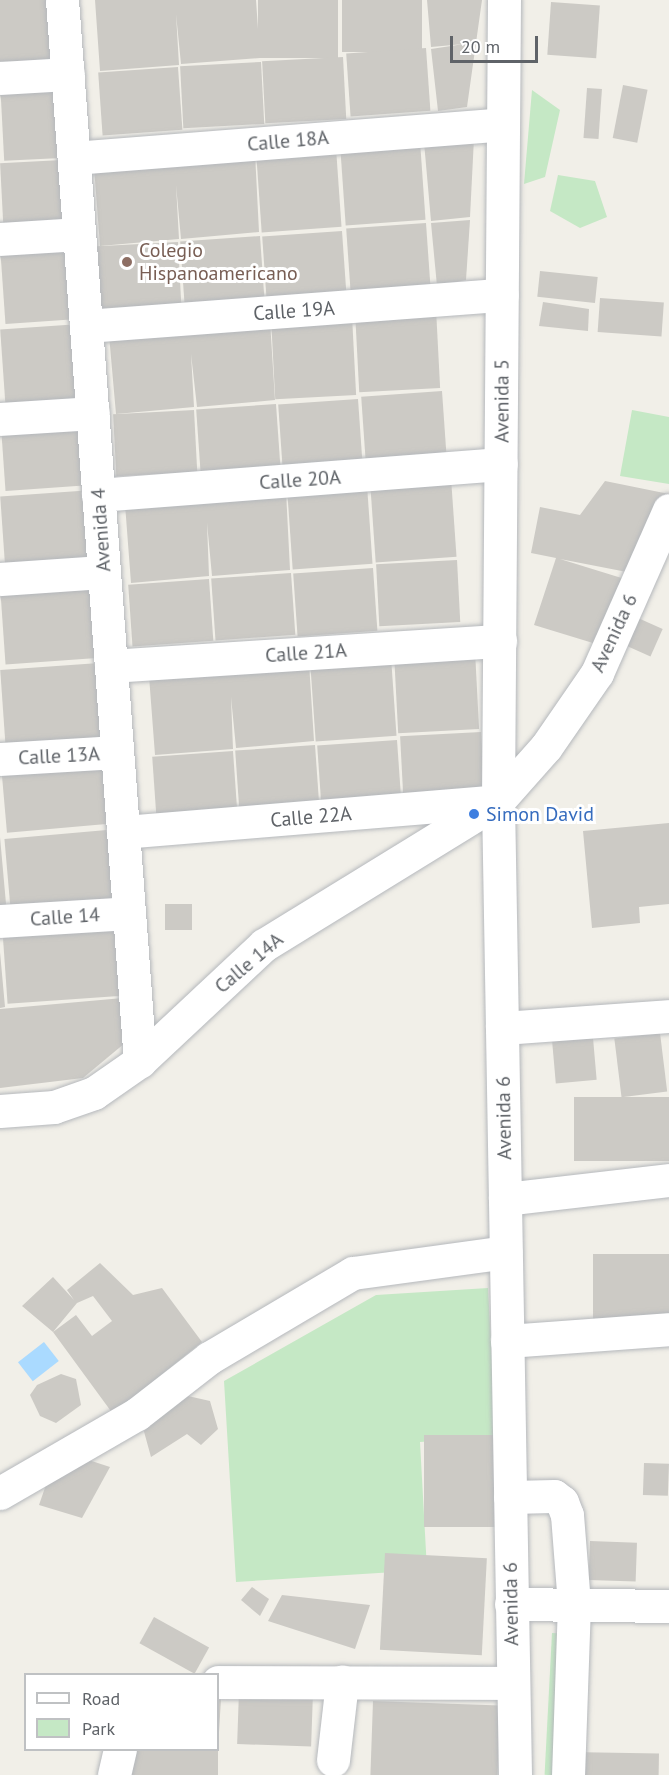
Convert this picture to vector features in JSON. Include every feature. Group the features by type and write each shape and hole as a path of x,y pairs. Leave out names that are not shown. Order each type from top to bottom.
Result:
{"street":[{"name":"Avenida 4","path":"62,0 140,1061"},
{"name":"Avenida 5","path":"498,801 504,0"},
{"path":"0,78 68,74"},
{"name":"Calle 18A","path":"74,158 503,124"},
{"path":"0,239 80,234"},
{"name":"Calle 19A","path":"86,326 502,296"},
{"path":"0,419 93,413"},
{"name":"Calle 20A","path":"98,495 501,464"},
{"name":"Avenida 6","path":"515,1775 498,801 546,747 597,673 669,510"},
{"path":"0,579 104,572"},
{"name":"Calle 21A","path":"111,666 500,641"},
{"name":"Calle 13A","path":"0,759 117,752"},
{"name":"Calle 22A","path":"123,832 498,801"},
{"name":"Calle 14A","path":"0,1111 54,1107 94,1092 140,1061 264,945 498,801"},
{"name":"Calle 14","path":"0,921 129,913"},
{"path":"502,1028 669,1016"},
{"path":"505,1199 669,1180"},
{"path":"0,1493 137,1414 209,1358 353,1273 506,1252"},
{"path":"507,1341 669,1329"},
{"path":"510,1497 554,1496 562,1502 567,1515 574,1604 568,1775"},
{"path":"511,1604 669,1606"},
{"path":"219,1682 513,1683"},
{"path":"333,1761 342,1682"},
{"path":"114,1775 120,1751"}],"green space":[{"path":"532,90 560,110 545,177 524,184"},
{"path":"558,175 595,181 607,217 580,228 550,211"},
{"path":"632,410 669,417 669,484 620,476"},
{"path":"488,1288 496,1437 420,1442 427,1570 236,1582 224,1381 376,1295"},
{"path":"552,1633 571,1634 564,1775 545,1775"}],"water":[{"path":"44,1342 59,1361 33,1381 18,1362"}],"building":[{"path":"0,0 53,0 53,61 0,61"},
{"path":"95,0 256,0 260,58 181,64 176,14 179,65 100,71"},
{"path":"258,0 338,0 338,58 258,58"},
{"path":"342,0 422,0 422,52 342,52"},
{"path":"427,0 482,0 467,107 438,111 431,49 464,44 431,47"},
{"path":"551,2 600,5 596,58 547,55"},
{"path":"426,48 430,111 351,116 346,54"},
{"path":"343,57 346,119 265,123 262,61"},
{"path":"261,62 264,124 183,128 180,66"},
{"path":"178,67 182,130 103,135 98,73"},
{"path":"57,79 61,158 4,161 0,82"},
{"path":"623,85 648,90 637,143 613,138"},
{"path":"587,88 602,89 598,139 584,138"},
{"path":"474,138 470,217 431,221 424,142"},
{"path":"420,141 426,220 346,225 340,147"},
{"path":"336,148 342,227 262,232 256,154"},
{"path":"255,153 259,232 181,239 176,185 179,239 100,246 94,167"},
{"path":"62,160 65,222 3,225 0,163"},
{"path":"470,220 466,280 437,286 431,223"},
{"path":"426,223 430,285 351,290 346,229"},
{"path":"342,231 346,293 267,298 262,237"},
{"path":"260,236 264,298 185,303 180,242"},
{"path":"178,242 181,304 100,308 97,246"},
{"path":"76,243 81,319 5,324 0,248"},
{"path":"540,271 598,277 595,303 537,297"},
{"path":"600,298 664,302 661,336 598,332"},
{"path":"543,302 589,309 588,331 539,326"},
{"path":"436,309 440,388 359,392 355,313"},
{"path":"352,316 356,395 275,399 271,320"},
{"path":"270,321 275,400 197,407 191,354 194,407 116,414 109,335"},
{"path":"80,324 85,400 5,405 0,330"},
{"path":"442,391 446,453 366,458 361,397"},
{"path":"358,399 362,461 283,466 278,405"},
{"path":"276,404 280,466 201,471 196,410"},
{"path":"89,409 94,485 6,491 0,415"},
{"path":"194,410 197,472 116,476 113,414"},
{"path":"451,478 457,557 376,562 370,484"},
{"path":"605,481 669,494 632,573 560,559 628,580 606,647 534,625 556,558 531,553 540,507 580,515"},
{"path":"367,485 373,564 293,569 287,491"},
{"path":"93,490 98,566 6,572 0,496"},
{"path":"286,491 290,570 212,576 207,523 209,576 131,583 125,504"},
{"path":"457,560 460,622 379,626 376,564"},
{"path":"373,568 377,631 298,636 293,574"},
{"path":"291,573 295,635 216,640 211,579"},
{"path":"209,579 213,641 133,646 128,585"},
{"path":"95,582 100,658 6,664 0,589"},
{"path":"638,618 663,629 650,656 626,645"},
{"path":"475,651 479,729 398,733 394,655"},
{"path":"391,657 397,736 316,741 310,663"},
{"path":"99,663 104,739 6,746 0,670"},
{"path":"309,663 314,741 236,748 231,697 233,749 155,755 149,676"},
{"path":"481,732 484,794 403,798 400,736"},
{"path":"397,740 401,803 322,808 317,746"},
{"path":"315,745 319,808 240,813 235,751"},
{"path":"114,748 121,823 7,833 0,758"},
{"path":"233,751 237,814 157,819 152,757"},
{"path":"669,823 669,904 639,907 640,923 592,928 583,831"},
{"path":"118,829 125,905 11,915 4,839"},
{"path":"0,837 7,915 0,916"},
{"path":"165,904 192,904 192,930 165,930"},
{"path":"117,920 122,996 8,1004 2,928"},
{"path":"0,952 5,1007 0,1008"},
{"path":"123,998 125,1043 83,1078 0,1088 0,1009"},
{"path":"660,1033 667,1092 622,1097 614,1039"},
{"path":"593,1038 597,1080 556,1083 552,1042"},
{"path":"574,1097 669,1097 669,1161 574,1161"},
{"path":"593,1254 669,1254 669,1323 593,1323"},
{"path":"100,1263 133,1295 162,1288 202,1342 113,1414 53,1332 22,1306 53,1277 74,1300 67,1290","holes":["93,1296 112,1321 92,1336 76,1315 53,1332 77,1303"]},
{"path":"61,1374 76,1379 81,1405 56,1423 40,1416 30,1395 37,1385"},
{"path":"188,1396 210,1401 218,1429 201,1445 187,1434 151,1457 143,1428"},
{"path":"424,1435 506,1435 506,1527 424,1527"},
{"path":"58,1450 110,1467 82,1518 39,1505"},
{"path":"644,1463 669,1464 668,1496 643,1495"},
{"path":"590,1541 637,1543 636,1582 589,1580"},
{"path":"385,1553 487,1558 482,1655 380,1650"},
{"path":"252,1587 269,1599 260,1616 241,1600"},
{"path":"282,1595 370,1605 355,1649 268,1621"},
{"path":"154,1617 209,1648 193,1673 139,1643"},
{"path":"239,1691 313,1694 311,1747 237,1744"},
{"path":"221,1699 219,1732 219,1700"},
{"path":"373,1701 500,1705 497,1775 370,1775"},
{"path":"127,1751 218,1751 218,1775 127,1775"},
{"path":"570,1752 659,1754 659,1775 570,1775"}],"place":[{"name":"Colegio Hispanoamericano","path":"127,262"},
{"name":"Simon David","path":"474,814"}]}
